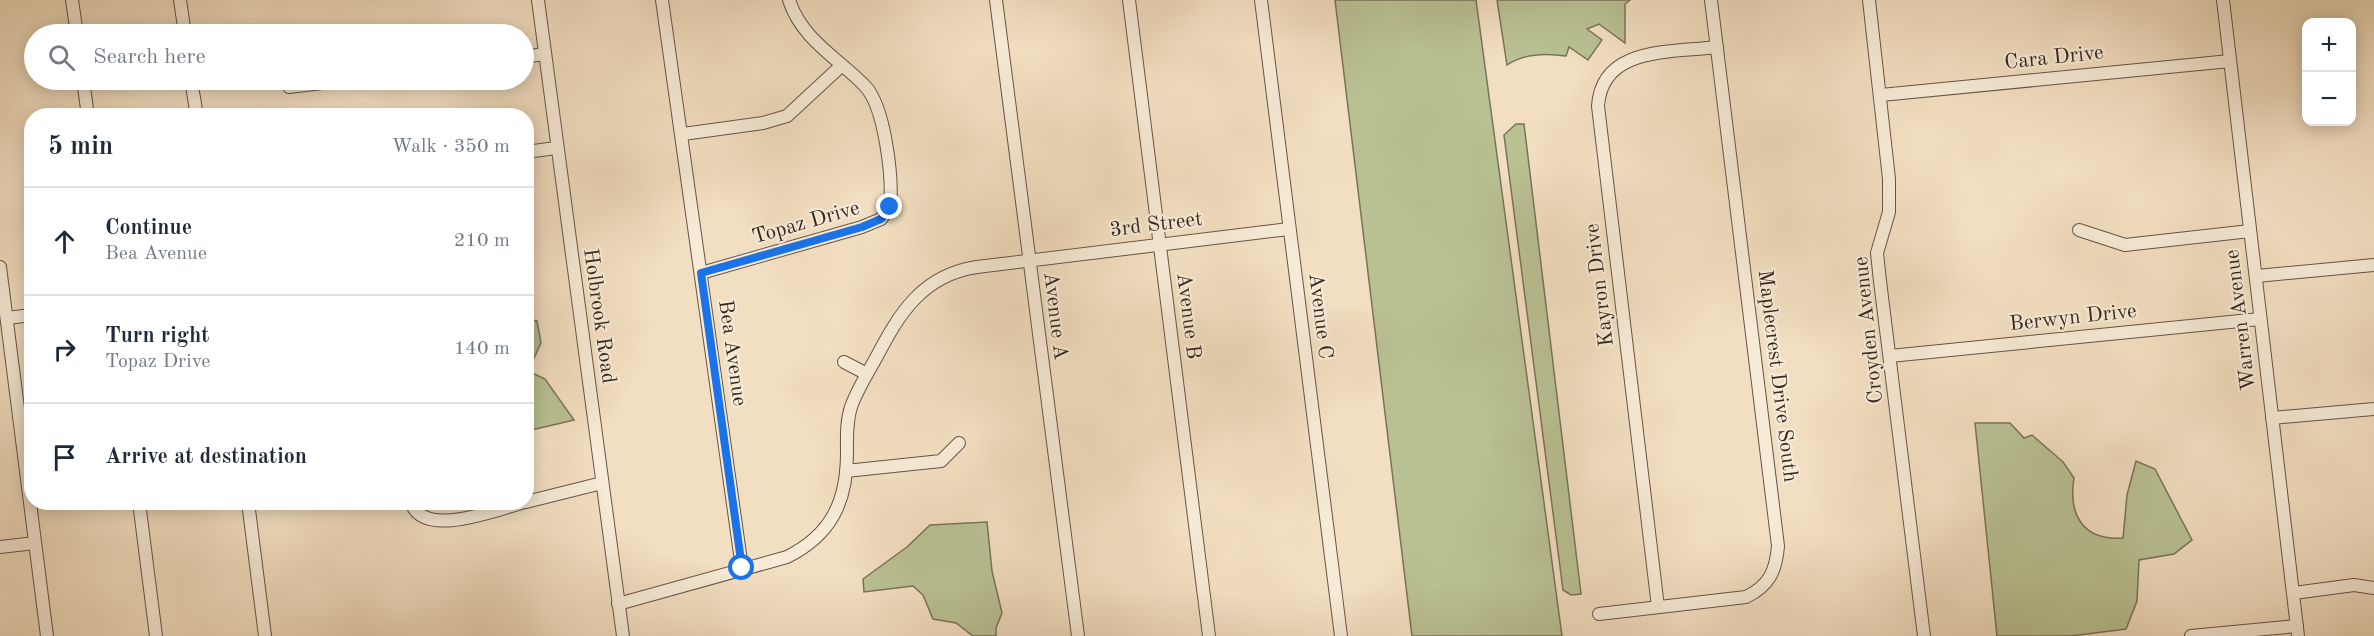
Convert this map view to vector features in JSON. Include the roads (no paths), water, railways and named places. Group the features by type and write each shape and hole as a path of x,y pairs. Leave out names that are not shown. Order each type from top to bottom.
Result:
{"street":[{"path":"72,0 76,24"},
{"path":"180,0 184,24"},
{"name":"Holbrook Road","path":"538,0 623,636"},
{"name":"Bea Avenue","path":"662,0 683,134 742,568"},
{"name":"Topaz Drive","path":"701,273 862,227 886,214 891,198 877,104 864,86 801,25 789,0"},
{"name":"Avenue A","path":"996,0 1078,636"},
{"name":"Avenue B","path":"1129,0 1209,636"},
{"name":"Avenue C","path":"1261,0 1341,636"},
{"name":"Maplecrest Drive South","path":"1599,614 1746,597 1758,591 1769,580 1777,565 1779,546 1711,0"},
{"name":"Croyden Avenue","path":"1869,0 1889,179 1889,212 1878,253 1924,636"},
{"name":"Warren Avenue","path":"2223,0 2297,631"},
{"name":"Kayron Drive","path":"1658,607 1598,106 1599,92 1614,67 1629,59 1717,47"},
{"path":"534,56 544,54"},
{"name":"Cara Drive","path":"1881,95 2230,61"},
{"path":"683,134 763,123 787,116 841,66"},
{"path":"84,90 87,108"},
{"path":"193,90 196,108"},
{"path":"534,151 556,148"},
{"name":"3rd Street","path":"618,604 787,557 815,541 829,525 837,508 846,471 846,436 851,408 897,318 923,290 964,269 1289,229"},
{"path":"2079,230 2126,245 2250,231"},
{"path":"2257,276 2374,265"},
{"path":"0,267 24,455"},
{"path":"7,318 24,316"},
{"name":"Berwyn Drive","path":"1890,356 2260,319"},
{"path":"844,362 867,374"},
{"path":"2272,418 2374,409"},
{"path":"846,471 941,462 959,443"},
{"path":"534,500 602,483"},
{"path":"31,510 47,636"},
{"path":"140,510 156,636"},
{"path":"249,510 265,636"},
{"path":"415,510 416,513 436,522 490,510"},
{"path":"0,547 35,543"},
{"path":"2294,593 2354,585 2374,588"},
{"path":"2191,636 2297,631"}]}
